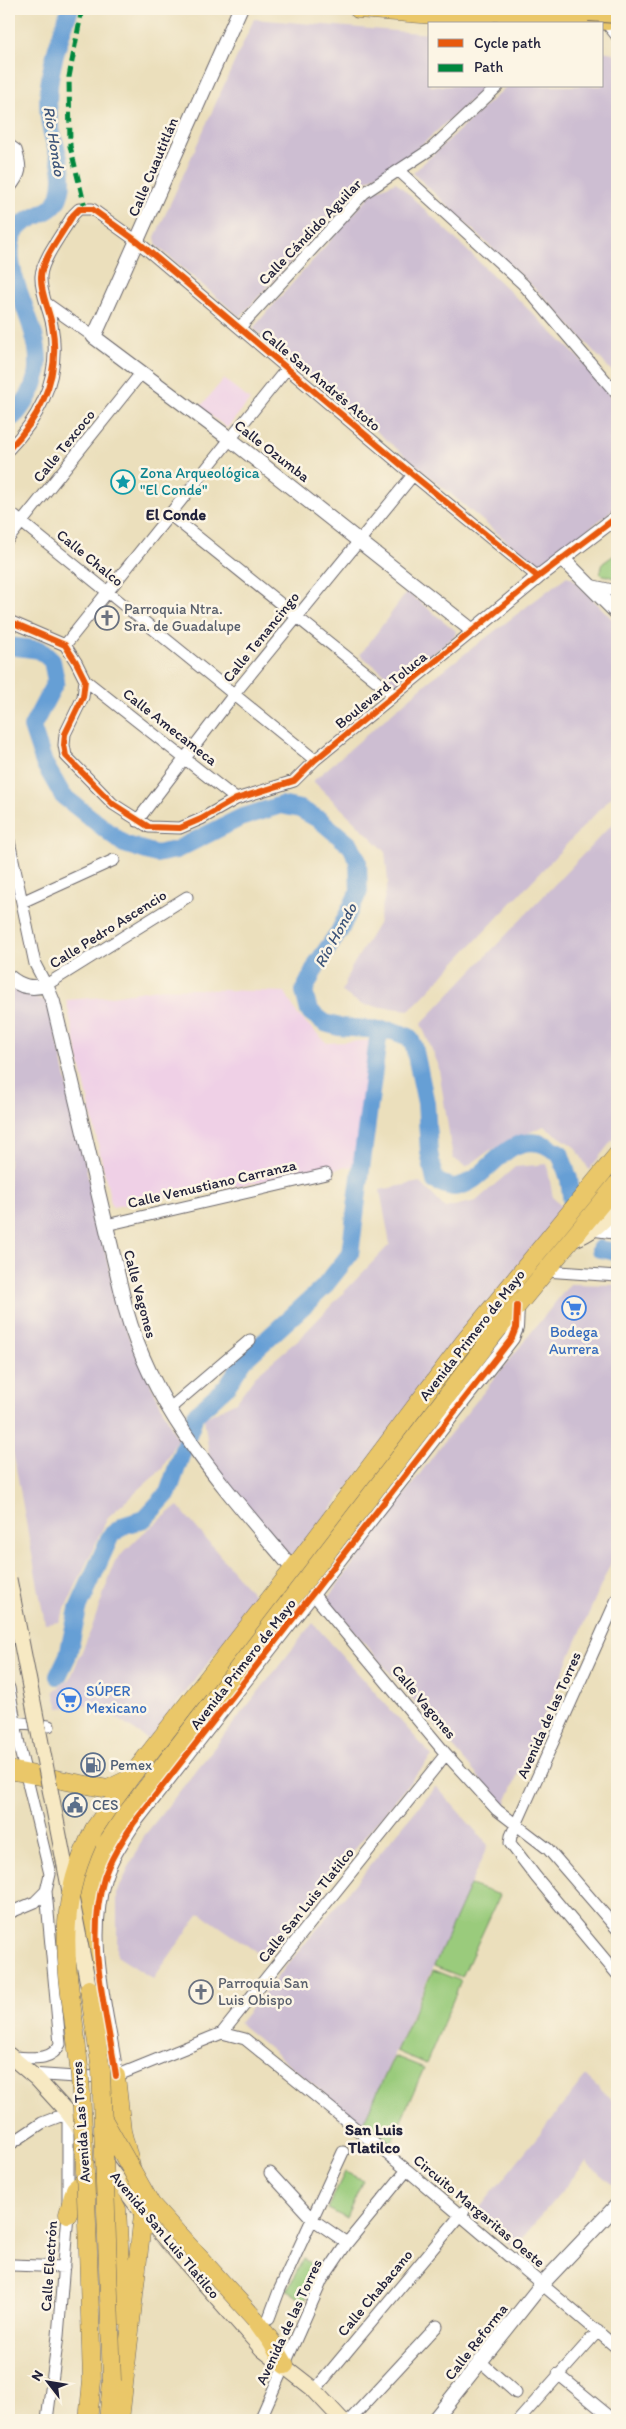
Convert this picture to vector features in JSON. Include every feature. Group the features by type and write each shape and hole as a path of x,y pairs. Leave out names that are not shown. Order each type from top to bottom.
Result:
{"highway":[{"path":"466,9 594,22"},
{"path":"561,9 614,24"},
{"path":"596,9 614,24"}],"main road":[{"path":"358,9 537,22"},
{"name":"Avenida Primero de Mayo","path":"94,1830 129,1779 293,1569 464,1342 617,1155"},
{"name":"Avenida Primero de Mayo","path":"572,1240 587,1235 596,1229 610,1205 617,1184"},
{"name":"Avenida Primero de Mayo","path":"89,1989 86,1909 94,1872 105,1846 124,1817 494,1334 572,1240 610,1205"},
{"path":"9,1580 89,1989"},
{"path":"9,1770 108,1789 129,1779"},
{"name":"Avenida Las Torres","path":"88,2420 92,2381 81,2090 67,1978 65,1934 70,1892 82,1853 94,1830"},
{"name":"Avenida Las Torres","path":"89,1989 101,2070 102,2116 119,2377 108,2420"},
{"name":"Avenida San Luis Tlatilco","path":"10,2056 31,2074 68,2113 143,2214 262,2349 285,2365 342,2420"},
{"path":"116,2076 122,2130 143,2214 119,2377"},
{"path":"102,2116 151,2204 262,2319 271,2341 285,2365"},
{"path":"68,2214 75,2189 82,2182 90,2182 102,2186 111,2197 117,2209 120,2239 120,2420"},
{"path":"120,2239 134,2217 143,2214"}],"street":[{"name":"Calle Cuautitlán","path":"94,337 138,242 240,9"},
{"name":"Calle Cándido Aguilar","path":"240,327 364,193 431,149 496,88"},
{"path":"9,146 16,150 21,167 16,180 9,190"},
{"path":"399,171 523,284 617,394"},
{"name":"Calle San Andrés Atoto","path":"46,303 41,277 44,265 73,215 85,207 92,209 138,242 288,367 413,475 538,577"},
{"path":"9,449 34,419 50,387 55,358 52,324 46,303"},
{"name":"Calle Ozumba","path":"46,303 142,372 230,439 473,631"},
{"path":"65,645 106,591 288,367"},
{"name":"Calle Texcoco","path":"9,538 142,372"},
{"name":"Calle Tenancingo","path":"137,821 235,693 413,475"},
{"name":"Calle Chalco","path":"9,512 235,693 315,760"},
{"path":"169,514 394,695"},
{"name":"Boulevard Toluca","path":"85,680 83,697 65,734 66,756 112,804 137,821 150,828 180,828 201,819 236,798 294,781 315,760 538,577 617,517"},
{"path":"563,559 617,613"},
{"path":"589,585 617,591"},
{"path":"9,621 65,645 85,680"},
{"name":"Calle Amecameca","path":"85,680 236,798"},
{"path":"9,841 35,964 46,985 30,988 17,984 9,976"},
{"path":"22,902 114,860"},
{"name":"Calle Pedro Ascencio","path":"46,985 187,897"},
{"name":"Calle Vagones","path":"46,985 53,1002 135,1342 169,1410 191,1446 293,1569"},
{"name":"Calle Venustiano Carranza","path":"106,1225 326,1174"},
{"path":"596,1229 617,1232"},
{"path":"545,1271 617,1276"},
{"name":"Avenida Primero de Mayo","path":"116,2076 95,1941 97,1910 105,1877 116,1851 133,1824 512,1338 516,1328 517,1306"},
{"path":"169,1410 250,1340"},
{"name":"Calle Vagones","path":"313,1594 446,1754 497,1810 548,1850 617,1929"},
{"name":"Avenida de las Torres","path":"617,1599 516,1824 510,1843 536,1878 617,1974"},
{"path":"231,1648 256,1668"},
{"name":"Avenida Las Torres","path":"9,1688 12,1725 28,1775 50,1874 46,1891 60,2044 56,2053 50,2056 10,2056"},
{"path":"12,1725 49,1726"},
{"name":"Calle San Luis Tlatilco","path":"116,2076 222,2033 446,1754"},
{"path":"9,1913 35,1902 46,1891"},
{"name":"Circuito Margaritas Oeste","path":"222,2033 245,2039 462,2213 616,2346"},
{"path":"31,2074 75,2077 116,2076"},
{"path":"9,2145 42,2123 68,2113"},
{"name":"Calle Electrón","path":"46,2420 58,2336 68,2214 68,2113"},
{"name":"Avenida de las Torres","path":"262,2319 343,2152"},
{"name":"Avenida de las Torres","path":"260,2420 322,2280 347,2243 407,2170"},
{"path":"270,2173 312,2219 347,2243"},
{"name":"Calle Reforma","path":"434,2420 482,2363 542,2284 617,2205"},
{"name":"Calle Chabacano","path":"314,2391 462,2213"},
{"path":"13,2265 64,2267"},
{"path":"350,2420 436,2326"},
{"path":"519,2420 598,2331"},
{"path":"482,2363 516,2393"},
{"path":"558,2374 614,2420"}],"shaded area":[{"path":"254,19 428,34 428,88 484,88 414,152 363,183 240,317 157,246 155,237"},
{"path":"604,51 613,53 617,58 617,377 548,301 413,173 505,88 604,88"},
{"path":"396,182 584,363 617,404 617,507 545,563 533,563 253,328 373,192"},
{"path":"224,379 250,400 227,428 200,407"},
{"path":"567,576 572,578 617,624 617,791 410,1010 362,1005 342,992 350,970 378,924 388,882 385,851 313,781 429,681"},
{"path":"407,592 456,631 455,636 397,683 360,655"},
{"path":"617,819 617,1134 589,1170 576,1148 544,1126 489,1151 466,1167 453,1158 438,1064 421,1024"},
{"path":"164,988 285,992 298,1015 327,1043 375,1040 353,1166 112,1207 66,1000 104,997"},
{"path":"12,989 46,1001 51,1012 116,1300 130,1340 177,1439 162,1469 108,1517 59,1622 45,1624 9,1431 9,993"},
{"path":"547,1164 553,1198 565,1208 292,1559 211,1468 204,1418 236,1402 255,1376 300,1338 390,1244 380,1190 420,1182 445,1208 476,1201 515,1167"},
{"path":"570,1284 617,1285 617,1549 504,1807 327,1599 442,1444"},
{"path":"178,1506 257,1599 149,1740 96,1705 59,1708 54,1691 70,1679 91,1630 115,1561 142,1534"},
{"path":"313,1623 432,1756 264,1957 200,1913 153,1979 117,1956 117,1893 144,1836"},
{"path":"436,1786 488,1845 362,2125 239,2023"},
{"path":"586,2076 617,2105 617,2189 586,2162 514,2248 474,2215"}],"green space":[{"path":"617,553 617,579 600,574 603,563"},
{"path":"470,1885 500,1895 462,1977 434,1966"},
{"path":"433,1970 461,1981 426,2064 396,2051"},
{"path":"394,2056 424,2068 390,2145 362,2125"},
{"path":"345,2172 363,2180 346,2218 327,2209"},
{"path":"303,2259 321,2268 304,2301 287,2291"}],"waterway":[{"name":"Río Hondo","path":"9,419 19,410 35,383 38,363 36,343 11,264 11,245 14,234 19,227 26,221 50,209 56,203 60,194 62,185 61,167 50,124 48,94 52,65 70,9"},
{"name":"Río Hondo","path":"9,646 40,650 52,661 56,681 32,727 44,763 63,796 124,844 156,854 176,850 240,818 281,805 300,809 320,820 351,846 358,861 359,891 339,932 318,962 304,991 309,1011 325,1023 339,1027 393,1031 409,1037 414,1046 426,1103 429,1152 435,1181 452,1187 466,1184 515,1146 526,1142 539,1143 560,1153 569,1179 572,1204"},
{"path":"58,1676 68,1655 78,1609 111,1535 125,1525 144,1519 168,1493 195,1415 227,1386 244,1360 323,1288 350,1254 379,1031"},
{"name":"Río Hondo","path":"600,1249 617,1252"}],"marked path":[{"path":"82,9 69,77 70,146 85,207"}],"cycle path":[{"path":"9,449 21,436 40,407 51,377 54,343 52,325 42,288 42,269 49,253 73,215 79,209 92,209 138,242 413,475 538,577"},
{"path":"9,621 65,645 85,680 83,697 65,734 66,756 113,804 149,827 180,828 201,819 236,799 294,781 315,760 538,577 617,517"},
{"path":"116,2076 103,2002 97,1953 99,1903 104,1878 113,1857 133,1824 512,1338 516,1328 517,1306"}],"place":[{"name":"Zona Arqueológica \"El Conde\"","path":"123,482"},
{"name":"Parroquia Ntra. Sra. de Guadalupe","path":"107,618"},
{"name":"Bodega Aurrera","path":"574,1308"},
{"name":"SÚPER Mexicano","path":"69,1700"},
{"name":"Pemex","path":"93,1765"},
{"name":"CES","path":"75,1805"},
{"name":"Parroquia San Luis Obispo","path":"201,1992"}],"district":[{"name":"El Conde","path":"176,514"},
{"name":"San Luis Tlatilco","path":"374,2138"}]}
